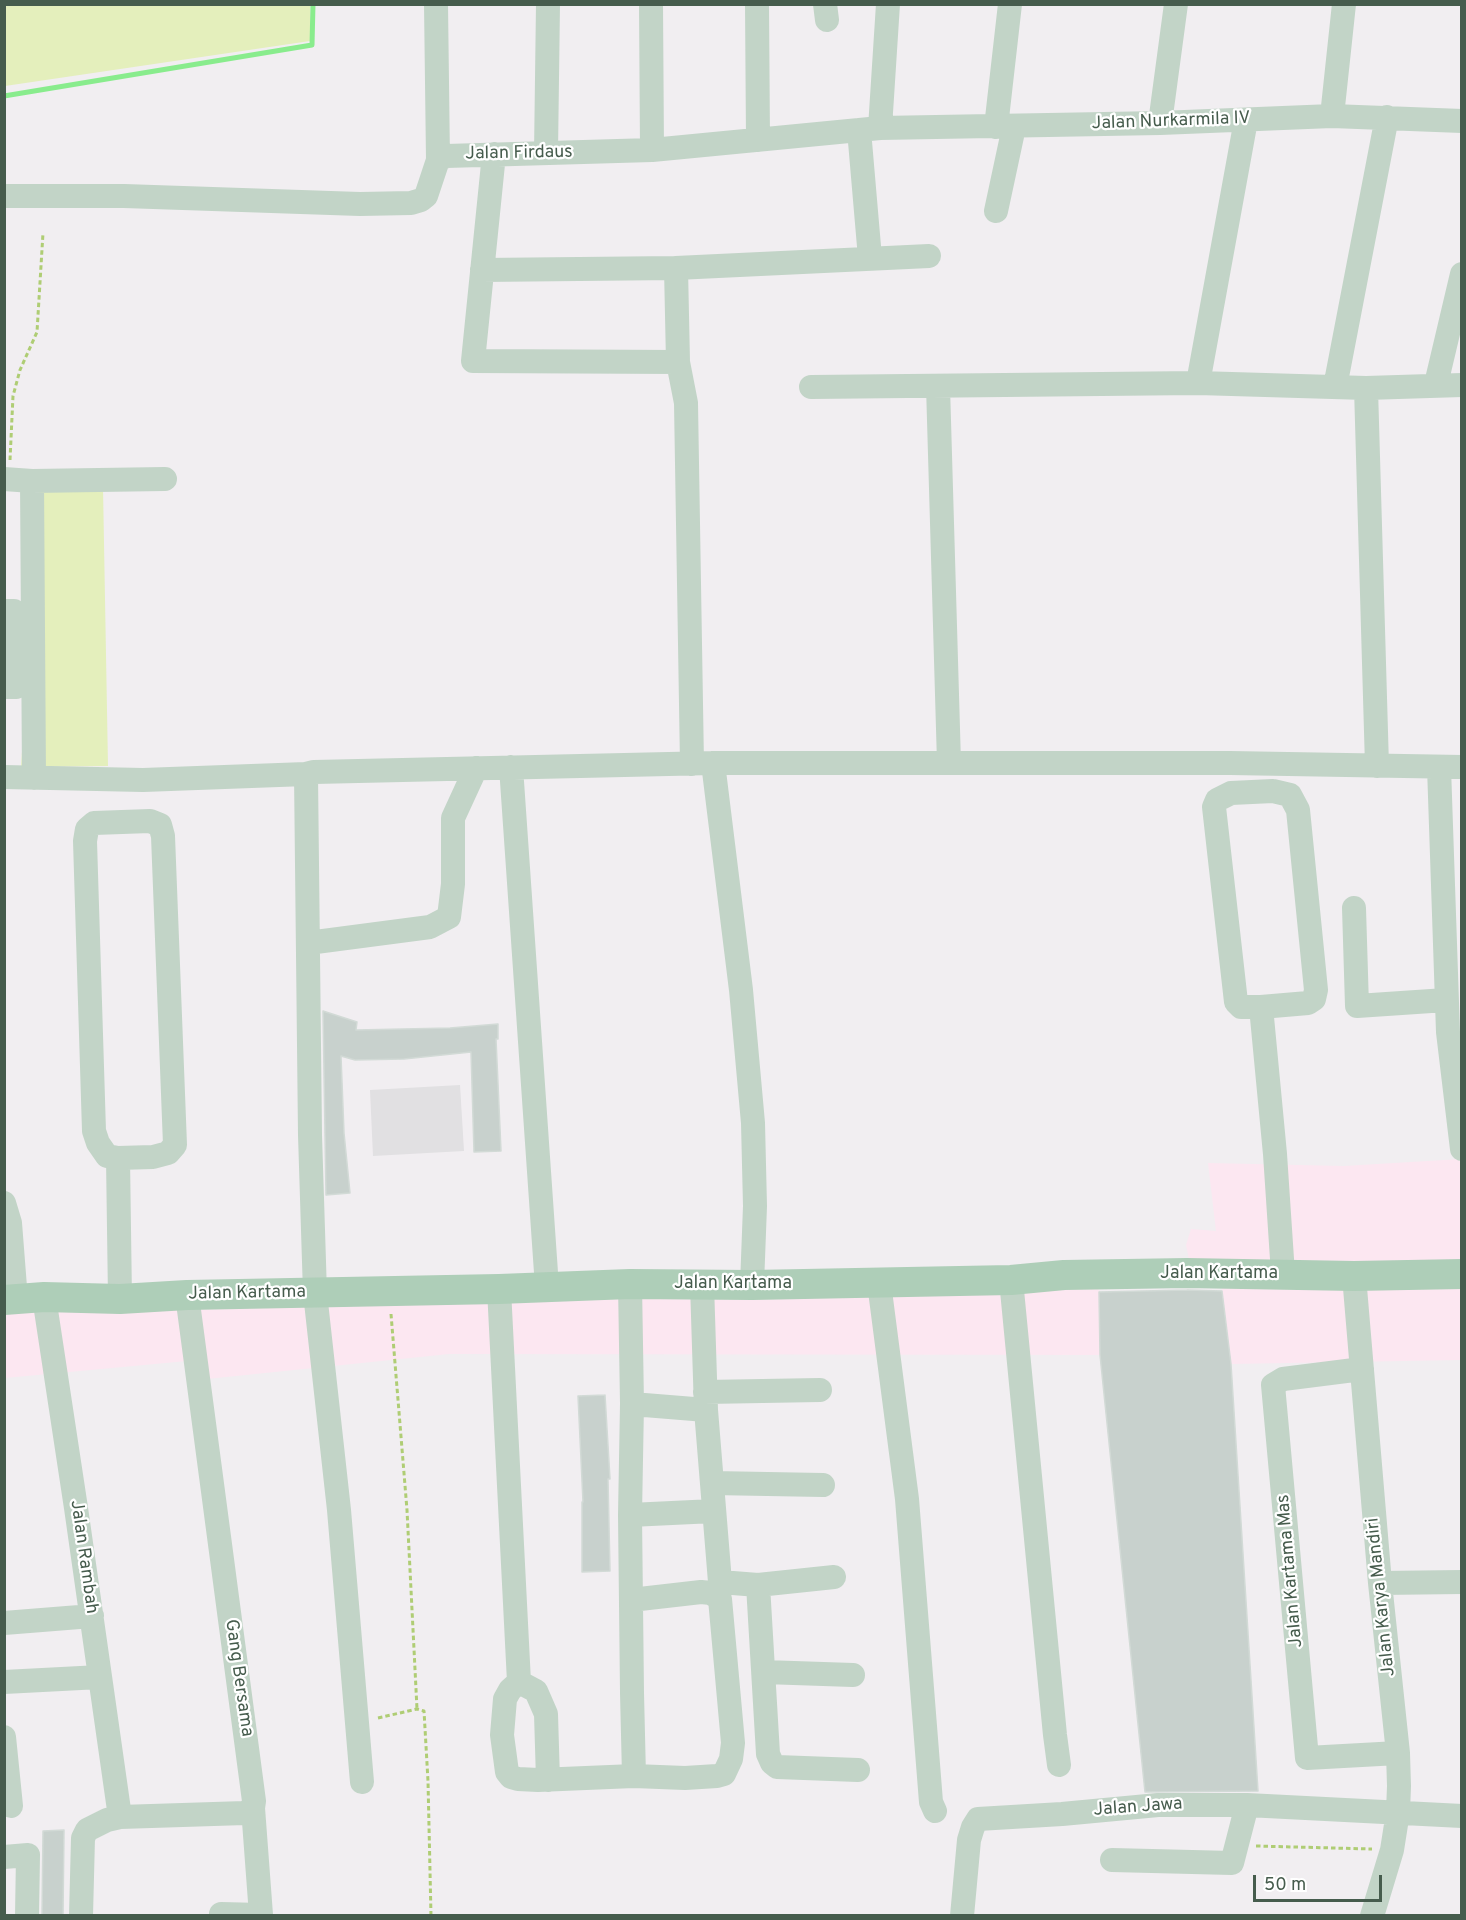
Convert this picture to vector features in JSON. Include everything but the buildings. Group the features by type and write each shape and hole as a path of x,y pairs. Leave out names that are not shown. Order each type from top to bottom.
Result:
{"main road":[{"name":"Jalan Kartama","path":"21,1299 120,1299 187,1294 389,1292 630,1284 752,1285 1011,1280 1064,1275 1461,1274"}],"street":[{"path":"4,196 124,196 360,204 411,203 421,200 426,196 438,160 436,4"},
{"path":"546,153 548,4"},
{"path":"651,4 652,150"},
{"path":"757,4 758,140"},
{"path":"870,258 870,129 888,4"},
{"path":"996,211 1005,127 1010,4"},
{"path":"1160,123 1176,4"},
{"path":"1332,116 1344,4"},
{"name":"Jalan Nurkarmila IV","path":"870,129 1160,123 1332,116 1461,121"},
{"path":"1335,387 1387,117"},
{"path":"1198,383 1246,120"},
{"name":"Jalan Firdaus","path":"438,160 446,156 652,150 870,129"},
{"path":"494,154 473,362 678,362"},
{"path":"482,270 676,268 929,256"},
{"path":"676,268 678,362 686,403 703,763 741,990 753,1123 755,1206 752,1285"},
{"path":"1436,384 1461,274"},
{"path":"812,387 1198,383 1335,387 1461,385"},
{"path":"938,386 949,763"},
{"path":"1366,387 1377,766"},
{"path":"33,778 16,480 165,479"},
{"path":"4,611 14,611 16,687 4,687"},
{"path":"4,777 143,780 314,772 703,763 1230,763 1450,767 1446,1000 1461,1149"},
{"path":"511,767 547,1287"},
{"path":"308,943 430,927 448,917 453,884 453,818 477,768"},
{"path":"306,774 310,1136 315,1293 339,1510 362,1782"},
{"path":"1273,791 1290,795 1298,810 1316,990 1314,999 1308,1003 1261,1007 1241,1006 1236,1002 1214,807 1217,800 1231,793 1273,791"},
{"path":"150,821 160,825 164,836 175,1145 168,1153 153,1157 118,1158 108,1156 98,1143 94,1131 85,841 87,829 94,822 150,821"},
{"path":"1354,908 1357,1006 1446,1000"},
{"path":"1261,1007 1275,1154 1283,1274"},
{"path":"118,1158 120,1299"},
{"name":"Jalan Rambah","path":"4,1203 10,1223 21,1299 92,1616 120,1817"},
{"name":"Jalan Karya Mandiri","path":"1354,1276 1380,1583 1398,1753 1398,1812 1392,1850 1372,1916"},
{"path":"1011,1280 1059,1765"},
{"path":"879,1283 907,1499 931,1802 935,1811"},
{"path":"630,1284 632,1404 630,1515 634,1776"},
{"path":"702,1284 705,1401 720,1582 758,1585 834,1577"},
{"path":"499,1289 519,1682"},
{"name":"Gang Bersama","path":"187,1294 250,1761 261,1915 221,1916"},
{"name":"Jalan Kartama Mas","path":"1362,1369 1283,1379 1273,1385 1307,1758 1398,1753"},
{"path":"632,1404 705,1401 820,1390"},
{"path":"712,1483 823,1485"},
{"path":"630,1515 714,1511"},
{"path":"1380,1583 1461,1582"},
{"path":"758,1585 768,1754 772,1763 777,1767 858,1770"},
{"path":"519,1682 510,1690 505,1699 502,1735 507,1772 511,1777 548,1780 634,1776 668,1778 724,1774 731,1759 733,1743 720,1599 711,1593 701,1593 631,1600"},
{"path":"4,1623 92,1616"},
{"path":"764,1672 853,1675"},
{"path":"4,1683 100,1677"},
{"path":"519,1682 536,1691 546,1714 548,1780"},
{"path":"4,1737 11,1806"},
{"name":"Jalan Jawa","path":"962,1916 969,1840 978,1819 1158,1805 1247,1805 1461,1816"},
{"path":"1112,1860 1232,1863 1247,1805"},
{"path":"81,1916 83,1838 87,1830 107,1820 120,1817 245,1813 253,1808"},
{"path":"4,1857 28,1855 27,1916"}],"path":[{"path":"16,480 9,435 13,396 20,370 37,332 43,232"},
{"path":"389,1292 407,1510 417,1709"},
{"path":"378,1718 417,1709 424,1711 426,1717 431,1916"},
{"path":"1236,1845 1392,1850"}],"shaded area":[{"path":"460,1085 464,1151 373,1156 370,1090"},
{"path":"1461,1159 1461,1360 1231,1364 1221,1280 1193,1279 1186,1245 1191,1229 1216,1231 1208,1163 1344,1166"},
{"path":"1099,1284 1100,1355 449,1354 207,1379 187,1361 5,1378 4,1309"}],"green space":[{"path":"4,5 310,5 310,41 5,86"},
{"path":"103,487 108,766 21,767 39,489"}],"waterway":[{"path":"4,96 312,45 313,4"}]}
